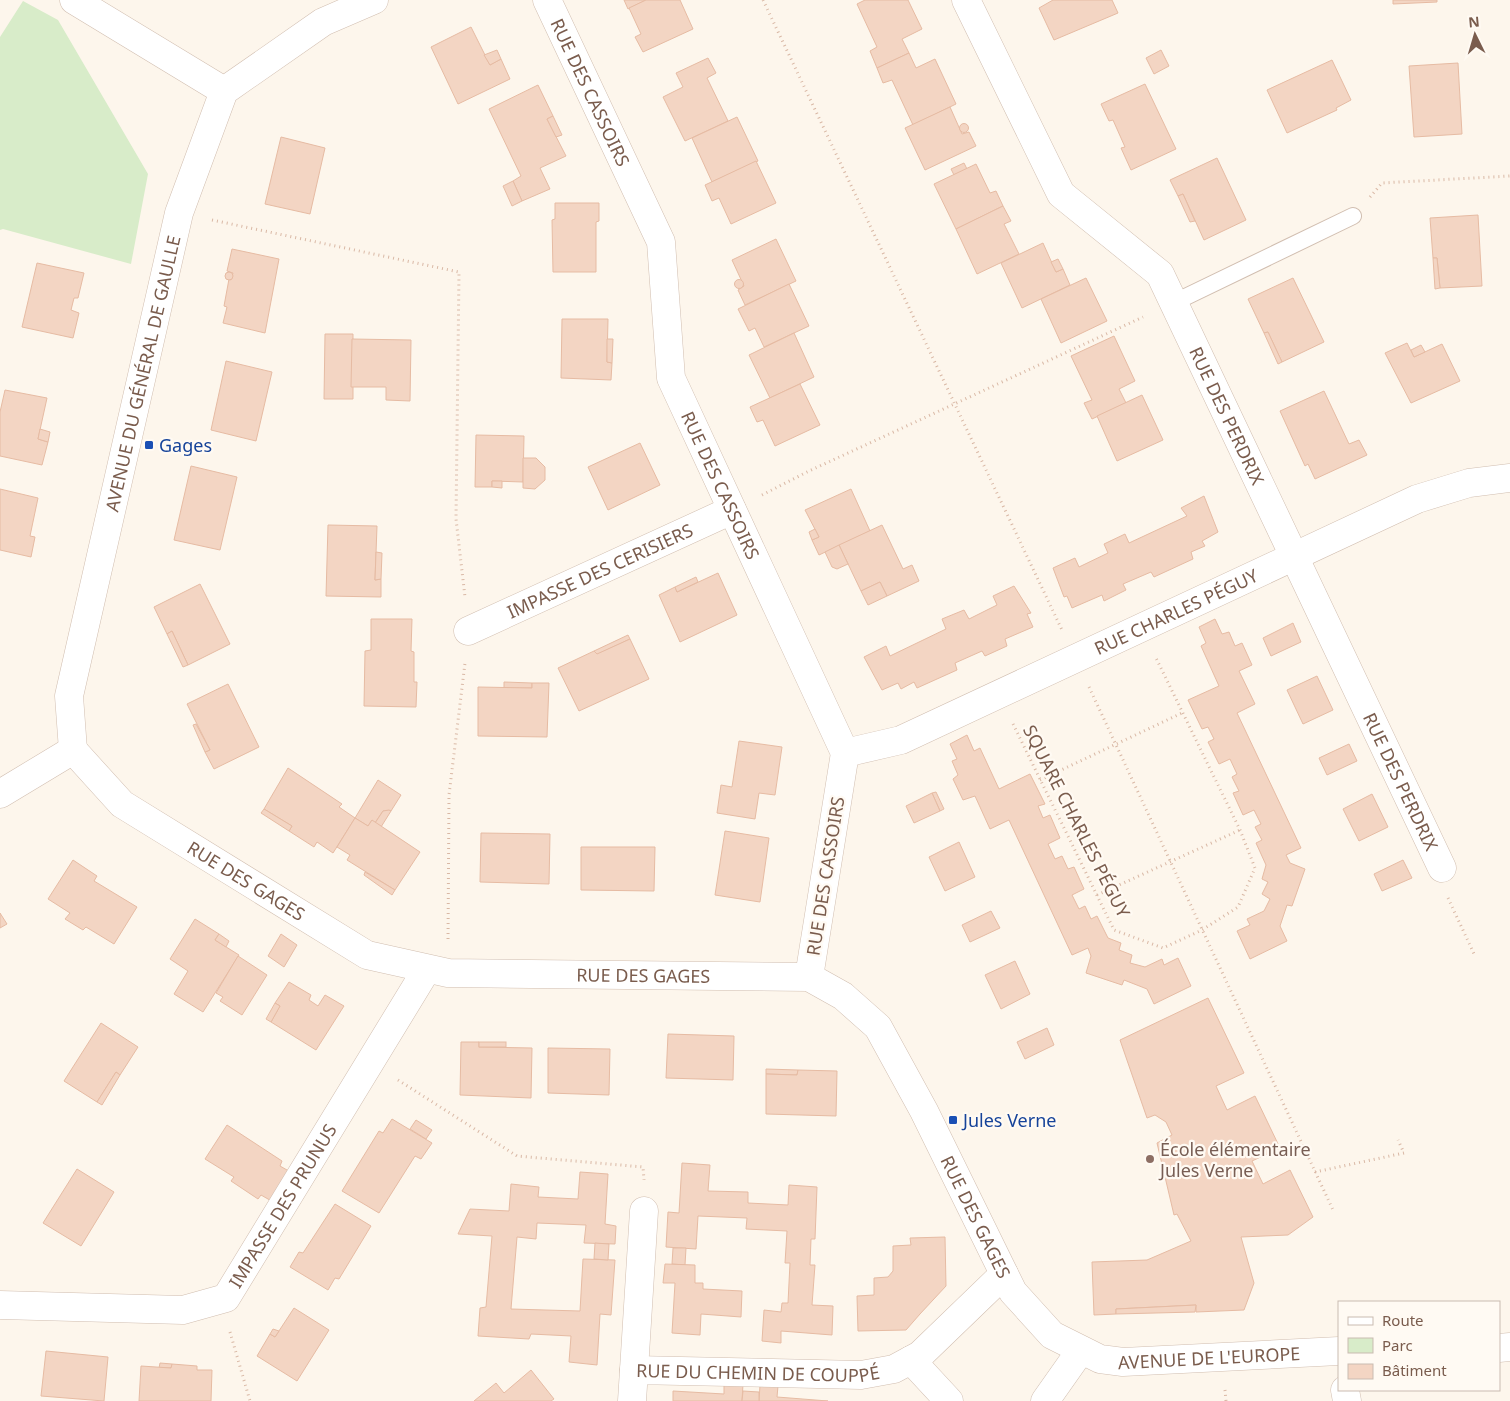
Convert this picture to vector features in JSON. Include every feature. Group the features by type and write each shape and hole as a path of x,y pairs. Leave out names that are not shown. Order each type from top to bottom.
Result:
{"street":[{"path":"74,0 224,92 322,22 374,0"},
{"name":"RUE DES CASSOIRS","path":"547,0 661,242 671,378 845,753 808,977"},
{"name":"RUE DES PERDRIX","path":"966,0 1060,194 1160,274 1442,868"},
{"name":"AVENUE DU GÉNÉRAL DE GAULLE","path":"72,750 69,696 179,213 224,92"},
{"name":"RUE CHARLES PÉGUY","path":"845,753 901,740 1417,499 1469,483 1510,478"},
{"name":"IMPASSE DES CERISIERS","path":"468,631 732,510"},
{"path":"0,794 72,750"},
{"name":"RUE DES GAGES","path":"72,750 122,804 367,955 437,971 808,977 844,996 878,1027 924,1111 1013,1292 1052,1335 1081,1350"},
{"name":"IMPASSE DES PRUNUS","path":"0,1305 183,1310 226,1298 370,1063 437,971"},
{"path":"634,1370 644,1211"},
{"name":"RUE DU CHEMIN DE COUPPÉ","path":"632,1401 634,1370 861,1375 894,1369 920,1355 1004,1274"},
{"path":"1045,1401 1081,1350"},
{"name":"AVENUE DE L'EUROPE","path":"1081,1350 1100,1359 1123,1362 1338,1351"},
{"path":"911,1360 949,1401"}],"lane":[{"path":"1173,303 1353,216"}],"path":[{"path":"763,0 1075,658 1333,1210"},
{"path":"1353,216 1382,184 1510,176"},
{"path":"179,213 459,272 456,519 468,631 449,795 437,971"},
{"path":"732,510 809,471 1173,303"},
{"name":"SQUARE CHARLES PÉGUY","path":"998,694 1114,930 1163,948 1202,930 1238,907 1255,868 1240,830 1141,628"},
{"path":"1040,780 1116,746 1182,713"},
{"path":"1097,895 1240,830"},
{"path":"1442,868 1439,879 1474,956"},
{"path":"370,1063 518,1156 643,1167 644,1211"},
{"path":"1315,1172 1404,1153 1398,1140"},
{"path":"221,1300 250,1401"}],"green space":[{"path":"23,1 58,20 148,174 131,264 3,229 0,230 0,37"}],"building":[{"path":"624,0 646,0 628,9"},
{"path":"646,0 680,0 693,29 643,52 635,37 641,34 629,8"},
{"path":"865,0 908,0 922,29 902,39 909,53 877,68 870,51 877,47 857,4"},
{"path":"1053,0 1112,0 1118,13 1054,40 1039,8"},
{"path":"1393,0 1437,0 1437,2 1393,4"},
{"path":"471,27 490,65 501,59 510,79 458,104 431,47"},
{"path":"497,50 501,59 490,65 484,55"},
{"path":"1161,50 1169,66 1154,74 1146,58"},
{"path":"909,53 916,68 935,59 956,104 913,125 892,80 883,83 877,68"},
{"path":"708,58 716,73 707,78 728,121 685,141 663,97 683,87 676,73"},
{"path":"1332,60 1351,100 1336,108 1337,110 1287,133 1267,90"},
{"path":"1458,63 1462,134 1414,137 1409,66"},
{"path":"1145,84 1176,149 1131,170 1121,148 1125,147 1113,120 1109,121 1101,104"},
{"path":"538,85 553,116 547,119 566,156 540,168 550,189 522,201 513,181 521,176 489,109"},
{"path":"950,107 962,134 969,132 976,146 925,170 905,128"},
{"path":"553,116 562,135 556,137 547,119"},
{"path":"737,117 758,161 712,182 692,138"},
{"path":"964,123 969,128 964,133 959,128"},
{"path":"281,137 325,148 310,214 265,204"},
{"path":"1217,158 1246,220 1204,240 1183,194 1178,196 1170,180"},
{"path":"756,161 776,203 731,224 719,198 712,201 705,185"},
{"path":"964,163 967,169 954,175 951,169"},
{"path":"976,164 990,193 996,191 1003,206 956,229 934,184"},
{"path":"513,181 522,201 512,206 503,186"},
{"path":"1183,194 1195,221 1190,222 1178,196"},
{"path":"555,203 599,203 599,221 596,222 596,272 553,272 552,220 555,219"},
{"path":"1003,206 1011,221 1004,224 1019,254 977,274 956,229"},
{"path":"1478,215 1482,286 1440,288 1437,258 1433,258 1430,218"},
{"path":"776,239 796,281 745,305 738,290 744,286 732,260"},
{"path":"1043,243 1056,272 1063,269 1070,285 1022,308 1001,263"},
{"path":"232,249 279,259 265,333 223,323 227,307 224,306 229,279 231,280 233,273 227,271"},
{"path":"1433,258 1437,258 1440,288 1435,289"},
{"path":"1058,259 1063,269 1056,272 1051,262"},
{"path":"37,263 84,273 78,298 74,298 71,310 79,313 73,338 22,327"},
{"path":"229,272 233,276 229,280 225,276"},
{"path":"1086,278 1107,321 1061,343 1041,299"},
{"path":"1293,278 1324,342 1282,362 1268,332 1264,333 1248,299"},
{"path":"739,279 744,284 739,289 734,284"},
{"path":"789,284 809,326 764,347 755,328 749,331 738,309"},
{"path":"562,319 608,319 607,362 612,363 611,380 561,378"},
{"path":"1268,332 1282,362 1278,364 1264,333"},
{"path":"794,333 814,377 770,398 749,355"},
{"path":"325,334 353,334 353,399 324,399"},
{"path":"1114,336 1135,381 1119,389 1126,403 1092,419 1084,403 1092,400 1071,356"},
{"path":"352,339 411,340 410,401 386,400 386,387 351,387"},
{"path":"607,339 613,339 612,363 607,362"},
{"path":"1407,343 1414,357 1442,344 1460,381 1411,403 1385,353"},
{"path":"1421,345 1425,352 1414,357 1411,350"},
{"path":"226,361 272,372 256,441 211,430"},
{"path":"800,384 820,425 775,446 763,420 757,422 750,407"},
{"path":"5,390 47,398 38,439 48,442 42,465 0,456 0,412"},
{"path":"1324,391 1349,444 1359,440 1367,455 1315,479 1308,464 1305,466 1280,411"},
{"path":"1142,395 1163,440 1117,461 1097,416"},
{"path":"40,429 50,432 48,442 38,439"},
{"path":"476,435 524,436 523,482 492,481 492,487 475,487"},
{"path":"640,443 660,485 608,510 588,467"},
{"path":"523,458 536,458 545,467 545,480 535,489 523,488"},
{"path":"191,466 237,477 220,550 174,540"},
{"path":"492,481 502,481 502,488 492,487"},
{"path":"0,489 38,498 30,536 35,537 31,557 0,550"},
{"path":"851,489 870,531 819,555 812,540 819,537 805,510"},
{"path":"1204,496 1218,532 1202,541 1205,546 1191,552 1193,559 1154,577 1151,572 1123,584 1126,590 1104,601 1102,595 1072,608 1067,596 1064,597 1053,568 1075,558 1079,567 1108,553 1104,544 1125,534 1129,543 1187,516 1181,508"},
{"path":"328,525 377,526 375,580 381,579 381,597 326,596"},
{"path":"882,525 903,569 912,565 919,581 887,596 880,582 861,591 839,545"},
{"path":"815,529 819,537 812,540 809,532"},
{"path":"839,545 848,564 837,569 832,567 825,552"},
{"path":"376,552 382,553 381,579 375,580"},
{"path":"718,573 737,615 680,642 659,595 675,587 677,592"},
{"path":"696,577 698,582 677,592 675,587"},
{"path":"880,582 887,596 868,605 861,591"},
{"path":"200,584 230,644 188,665 172,631 167,634 154,607"},
{"path":"1014,586 1031,613 1027,614 1033,627 1005,639 1007,646 985,656 982,651 955,663 957,670 917,688 914,682 901,689 898,683 882,690 864,657 886,646 890,656 946,629 942,619 964,610 969,619 997,605 993,596"},
{"path":"371,619 412,619 411,651 414,652 414,682 417,682 416,707 364,706 365,651 371,650"},
{"path":"1215,619 1222,634 1229,632 1235,646 1242,643 1252,665 1239,671 1255,704 1237,713 1301,848 1286,855 1290,863 1305,869 1292,906 1287,905 1280,926 1287,941 1250,959 1237,931 1250,925 1247,919 1264,911 1270,899 1262,894 1268,882 1262,879 1266,865 1256,843 1262,840 1255,827 1261,824 1254,810 1243,815 1233,793 1239,791 1232,777 1237,774 1230,759 1219,764 1208,742 1214,739 1208,727 1202,729 1188,700 1219,686 1201,646 1206,643 1199,627"},
{"path":"1293,623 1301,642 1271,656 1263,638"},
{"path":"172,631 188,665 183,667 167,634"},
{"path":"628,635 630,639 596,655 594,651"},
{"path":"630,639 649,679 579,711 558,668 594,651 597,654"},
{"path":"1317,676 1333,710 1303,724 1287,690"},
{"path":"504,682 532,683 532,688 504,688"},
{"path":"532,683 549,683 547,737 478,736 478,687 532,688"},
{"path":"228,684 259,747 214,769 205,752 210,750 187,704"},
{"path":"196,724 210,750 205,752 193,725"},
{"path":"967,735 974,751 980,748 999,789 1030,774 1045,804 1038,806 1043,818 1050,815 1060,838 1048,844 1055,859 1062,856 1068,869 1074,867 1084,889 1072,895 1079,909 1085,906 1091,919 1097,916 1108,938 1121,943 1119,950 1132,955 1130,963 1145,967 1162,959 1164,965 1178,958 1191,986 1154,1004 1147,989 1124,980 1122,985 1086,973 1091,956 1088,948 1072,955 1009,820 990,829 975,796 963,800 953,779 958,775 952,761 957,759 950,744"},
{"path":"739,741 782,747 775,795 759,793 755,819 717,813 721,785 732,787"},
{"path":"1349,744 1357,761 1327,775 1319,758"},
{"path":"288,768 342,804 339,807 355,818 333,853 317,842 314,847 289,831 292,826 264,809"},
{"path":"378,780 401,795 391,811 383,811 375,823 372,820 368,826 355,818"},
{"path":"936,792 944,809 940,811 932,793"},
{"path":"932,793 940,811 914,823 906,806"},
{"path":"1372,794 1388,827 1359,841 1343,809"},
{"path":"264,809 292,826 289,831 261,813"},
{"path":"383,811 391,811 381,827 375,823"},
{"path":"355,818 368,826 372,820 420,852 395,890 347,860 350,855 337,847"},
{"path":"725,831 769,838 760,902 715,895"},
{"path":"481,833 550,834 549,884 480,882"},
{"path":"959,842 975,877 945,891 929,857"},
{"path":"581,847 655,847 654,891 581,890"},
{"path":"73,860 97,876 94,881 137,907 114,944 86,927 83,930 65,919 70,913 48,899"},
{"path":"1403,860 1412,878 1382,891 1374,874"},
{"path":"365,872 395,890 392,895 364,875"},
{"path":"991,911 1000,928 970,942 962,925"},
{"path":"0,913 7,924 0,928"},
{"path":"195,919 219,934 215,940 239,955 203,1012 174,994 188,971 170,959"},
{"path":"219,934 229,941 226,947 215,940"},
{"path":"281,934 297,945 284,967 268,956"},
{"path":"238,956 267,975 242,1015 220,1001 223,997 216,993"},
{"path":"1015,961 1030,994 1001,1009 985,975"},
{"path":"289,982 311,995 309,1000 318,1006 325,995 344,1006 316,1050 271,1022 280,1006 275,1003"},
{"path":"1208,998 1244,1073 1216,1086 1227,1110 1255,1096 1280,1148 1252,1161 1263,1184 1290,1170 1313,1217 1288,1235 1241,1237 1254,1283 1244,1310 1196,1312 1196,1305 1116,1309 1116,1314 1094,1315 1092,1262 1147,1260 1191,1241 1177,1214 1174,1215 1157,1143 1172,1135 1166,1122 1155,1115 1147,1118 1120,1040"},
{"path":"275,1003 280,1006 271,1022 266,1019"},
{"path":"101,1023 138,1047 120,1075 116,1072 97,1102 64,1081"},
{"path":"1047,1028 1054,1045 1025,1059 1017,1042"},
{"path":"668,1034 734,1036 733,1080 666,1078"},
{"path":"461,1042 479,1042 479,1047 532,1048 531,1098 460,1095"},
{"path":"479,1042 506,1042 506,1047 479,1047"},
{"path":"548,1048 610,1049 609,1095 548,1093"},
{"path":"766,1069 798,1070 797,1075 766,1074"},
{"path":"798,1070 837,1071 836,1116 766,1114 766,1074 797,1075"},
{"path":"116,1072 120,1075 102,1105 97,1102"},
{"path":"392,1119 432,1143 421,1159 415,1156 379,1213 342,1191 379,1131 383,1133"},
{"path":"416,1120 432,1130 426,1139 410,1129"},
{"path":"227,1125 282,1161 280,1166 294,1174 275,1203 261,1195 258,1199 231,1181 234,1177 205,1159"},
{"path":"682,1163 710,1165 708,1191 748,1192 748,1203 788,1205 789,1185 817,1187 815,1239 811,1239 810,1265 815,1265 812,1305 833,1306 832,1335 781,1331 781,1343 762,1341 764,1310 781,1312 782,1303 788,1303 790,1263 785,1263 787,1231 746,1229 747,1218 698,1216 696,1249 666,1247 668,1212 679,1213"},
{"path":"77,1169 114,1192 81,1246 43,1223"},
{"path":"580,1172 608,1174 605,1224 616,1226 615,1244 584,1243 586,1225 537,1223 536,1239 517,1237 511,1309 580,1311 583,1259 615,1260 611,1315 600,1314 597,1365 569,1362 571,1336 531,1334 529,1339 478,1336 480,1308 486,1307 492,1236 458,1234 470,1209 509,1211 511,1184 539,1187 538,1197 578,1199"},
{"path":"335,1204 371,1226 339,1279 335,1278 328,1290 290,1267 299,1252 303,1253"},
{"path":"945,1237 946,1286 906,1330 858,1331 857,1296 874,1295 874,1278 888,1277 893,1271 893,1246 911,1245 910,1238"},
{"path":"595,1243 609,1244 608,1260 594,1259"},
{"path":"673,1248 686,1248 685,1265 672,1264"},
{"path":"665,1264 695,1265 695,1283 703,1283 703,1289 742,1291 741,1317 701,1314 700,1335 672,1333 675,1283 663,1283"},
{"path":"1196,1305 1195,1312 1116,1314 1116,1309"},
{"path":"294,1308 329,1330 297,1381 257,1356 270,1334 275,1337"},
{"path":"273,1329 279,1331 275,1337 270,1334"},
{"path":"46,1351 108,1357 104,1401 41,1396"},
{"path":"160,1363 172,1365 171,1368 159,1368"},
{"path":"172,1364 197,1366 197,1370 212,1370 211,1401 139,1401 141,1366 171,1368"},
{"path":"531,1370 554,1399 551,1401 474,1401 496,1383 504,1393"},
{"path":"724,1383 743,1384 742,1401 673,1401 673,1391 724,1394"},
{"path":"760,1385 778,1386 777,1397 828,1401 759,1401"},
{"path":"743,1391 759,1392 759,1401 742,1401"}],"place":[{"name":"Gages","path":"149,445"},
{"name":"Jules Verne","path":"953,1120"},
{"name":"École élémentaire Jules Verne","path":"1150,1159"}]}
